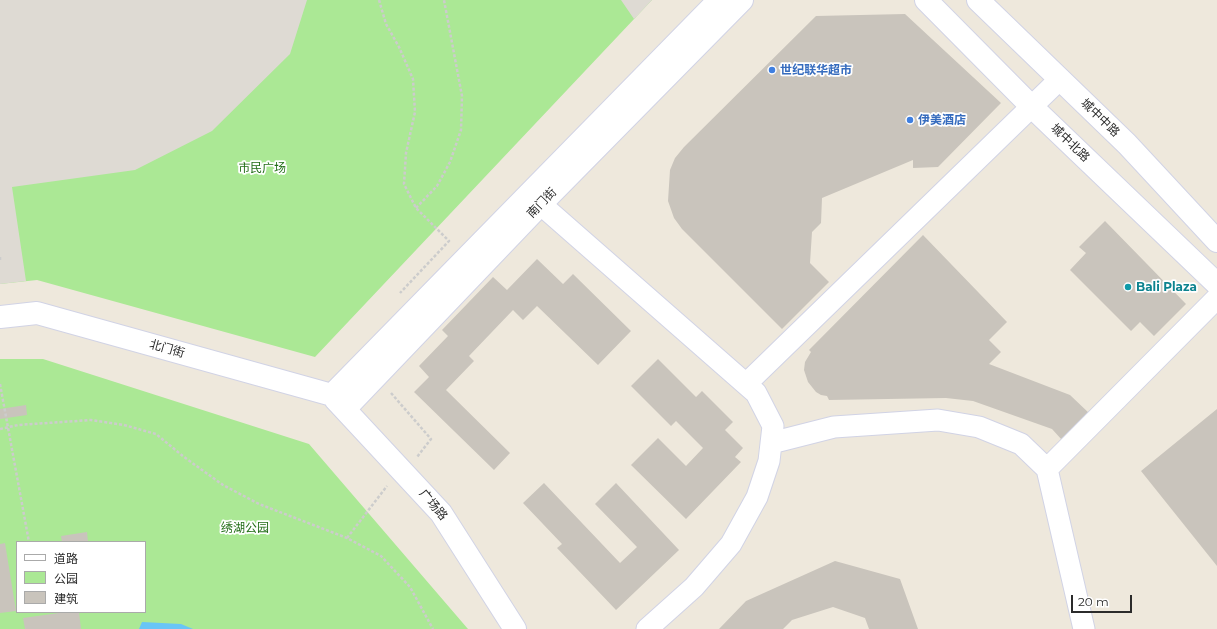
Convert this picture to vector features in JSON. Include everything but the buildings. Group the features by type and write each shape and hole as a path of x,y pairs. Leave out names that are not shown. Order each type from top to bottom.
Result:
{"street":[{"name":"南门街","path":"338,402 535,199 719,0"},
{"name":"南门街","path":"535,199 742,0"},
{"name":"城中北路","path":"926,0 1031,106 1217,284"},
{"name":"城中中路","path":"978,0 1128,144 1217,241"},
{"path":"746,384 1060,78"},
{"path":"535,199 756,393 772,426 769,461 757,497 731,544 694,587 647,629"},
{"path":"1047,469 1217,298"},
{"name":"北门街","path":"0,317 36,313 338,402"},
{"name":"广场路","path":"338,402 441,513 515,629"},
{"path":"771,443 834,427 938,420 979,427 1021,444 1047,469 1084,629"}],"path":[{"path":"379,0 386,24 400,47 413,79 415,112 406,153 404,184 416,208 449,240 395,298"},
{"path":"416,208 437,186 450,162 461,130 462,96 444,0"},
{"path":"0,384 29,541"},
{"path":"391,393 431,439 416,459"},
{"path":"0,429 18,425 91,420 124,425 156,434 184,457 224,485 259,504 347,538 381,556 410,587 433,629"},
{"path":"347,538 388,484"}],"green space":[{"name":"市民广场","path":"0,0 652,0 315,357 37,280 0,284"},
{"name":"绣湖公园","path":"0,359 43,359 309,444 468,629 0,629"}],"shaded area":[{"path":"0,0 307,0 290,54 212,131 135,170 12,187 26,281 0,284"},
{"path":"621,0 652,0 634,19"}],"water":[{"path":"142,622 181,624 193,629 139,629"}],"place":[{"name":"世纪联华超市","path":"772,70"},
{"name":"伊美酒店","path":"910,120"},
{"name":"Bali Plaza","path":"1128,287"}]}
